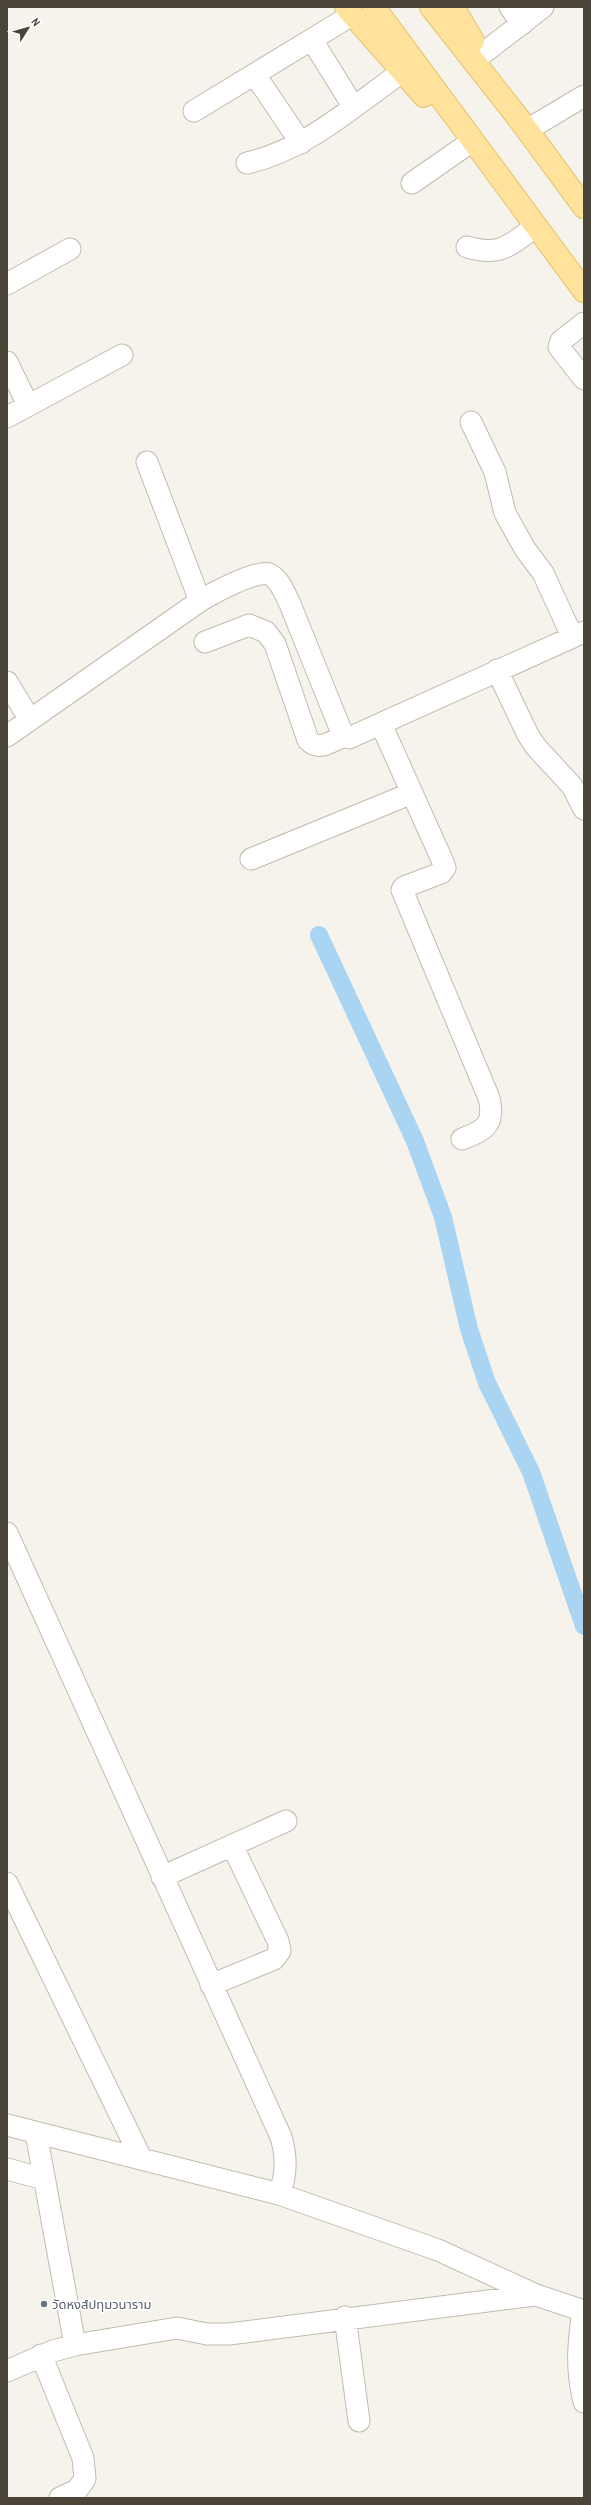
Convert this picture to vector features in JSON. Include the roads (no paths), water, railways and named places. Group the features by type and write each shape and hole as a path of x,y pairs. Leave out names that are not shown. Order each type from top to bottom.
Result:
{"main road":[{"path":"374,7 584,291"},
{"path":"431,7 522,122 584,207"},
{"path":"453,7 481,56 522,122"},
{"path":"349,11 402,72 494,170"}],"street":[{"path":"510,7 522,24"},
{"path":"481,56 543,7"},
{"path":"194,111 312,40 349,11"},
{"path":"312,40 353,106"},
{"path":"247,163 277,155 301,144 402,72"},
{"path":"255,75 301,144"},
{"path":"522,122 584,96"},
{"path":"412,183 468,144"},
{"path":"467,247 487,251 504,250 536,226"},
{"path":"7,284 70,249"},
{"path":"584,323 561,341 560,347 584,379"},
{"path":"7,417 122,355"},
{"path":"7,362 28,405"},
{"path":"205,642 249,625 266,632 275,644 308,740 313,745 320,746 344,736 350,737 578,634 543,573 525,549 505,513 494,472 471,422"},
{"path":"147,462 200,601"},
{"path":"7,736 200,601 216,591 262,573 266,573 275,578 290,604 344,736"},
{"path":"497,670 528,735 536,747 572,786 584,809"},
{"path":"7,682 30,720"},
{"path":"384,722 444,868 441,874 404,887 402,895 489,1098 493,1114 489,1122 482,1129 462,1139"},
{"path":"251,859 412,793"},
{"path":"7,1533 281,2137 285,2150 285,2179 279,2194"},
{"path":"162,1877 286,1821"},
{"path":"211,1985 274,1959 280,1951 278,1941 232,1845"},
{"path":"7,1883 141,2158"},
{"path":"7,2125 279,2194 438,2250 536,2295 584,2311 577,2354 577,2370 584,2402"},
{"path":"36,2133 75,2345"},
{"path":"7,2169 44,2179"},
{"path":"7,2371 41,2356 75,2345 177,2328 207,2334 229,2334 345,2317 536,2295"},
{"path":"345,2317 359,2421"},
{"path":"41,2356 83,2458 85,2479 77,2490 60,2498"}],"waterway":[{"path":"319,935 415,1141 443,1217 469,1329 487,1383 531,1472 584,1626"}],"place":[{"name":"วัดหงส์ปทุมวนาราม","path":"44,2304"}]}
